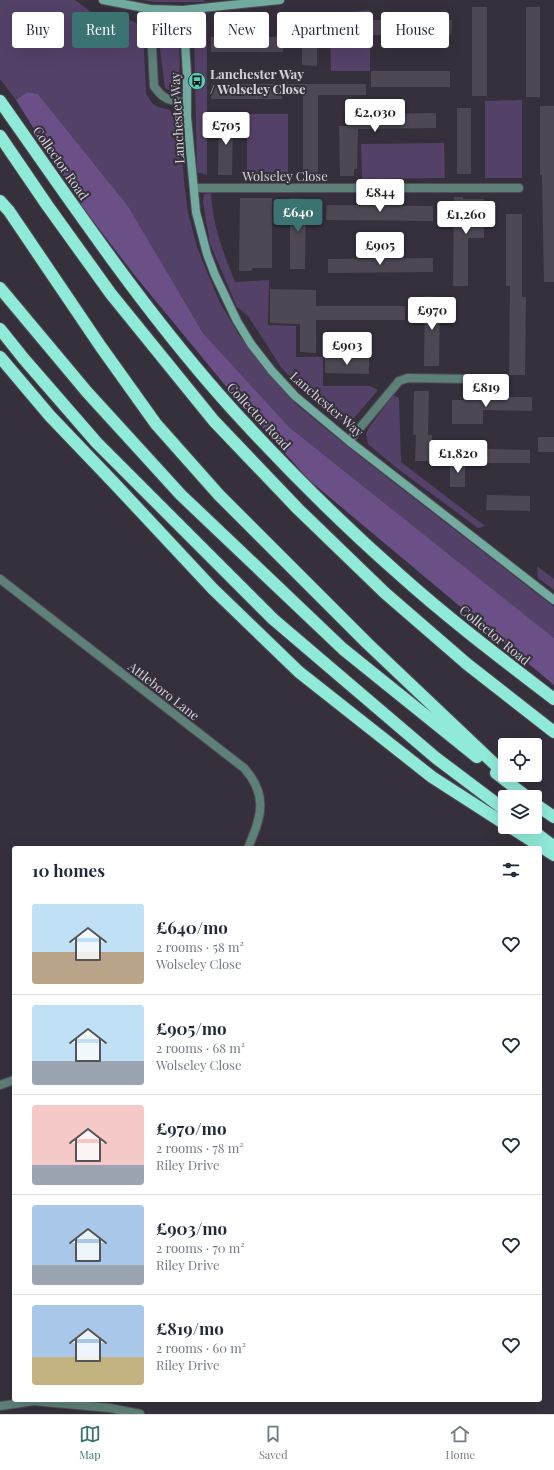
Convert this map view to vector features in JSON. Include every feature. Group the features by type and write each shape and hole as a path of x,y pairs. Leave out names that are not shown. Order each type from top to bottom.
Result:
{"highway":[{"name":"Collector Road","path":"0,101 126,280 232,410 312,492 400,575 485,646 554,699"},
{"path":"0,136 46,205 111,294 214,421 298,509 385,593 467,664 554,732"},
{"path":"0,201 9,211 101,347 156,424 219,494 367,643 498,767"},
{"path":"0,288 86,392 181,495 343,649 519,790"},
{"path":"0,329 24,359 98,443 273,619 436,758 498,805"},
{"path":"0,356 50,416 213,588 299,672 432,777 498,819"},
{"path":"513,782 521,790"},
{"path":"542,809 554,817"},
{"path":"521,834 540,846"},
{"path":"537,834 554,847"},
{"path":"542,847 554,855"}],"street":[{"path":"104,0 150,9 183,10 280,0"},
{"path":"150,9 154,86 164,98 187,103"},
{"name":"Lanchester Way","path":"183,10 187,74 187,103 196,212 207,254 229,304 251,344 272,371 295,396 349,441 554,600"},
{"name":"Wolseley Close","path":"194,188 519,188"},
{"path":"349,441 398,381 408,378 472,379"},
{"name":"Attleboro Lane","path":"0,579 244,768 253,779 260,793 258,824 249,846"},
{"path":"0,1085 12,1081"},
{"path":"0,1406 27,1402"},
{"path":"45,1402 110,1408 140,1414"}],"shaded area":[{"path":"0,0 75,0 91,12 72,12 72,48 129,48 129,20 137,24 137,48 144,48 146,94 152,103 158,107 170,110 180,124 184,182 188,213 197,247 219,301 239,335 271,377 297,405 353,451 554,607 554,638 289,427 203,333 128,206 38,94 27,92 16,100 0,79"},
{"path":"142,0 204,0 204,2 155,2"},
{"path":"370,10 370,12 351,12"},
{"path":"206,22 207,175 197,172 194,48 206,48"},
{"path":"160,48 179,48 179,84 175,89 169,90 165,88"},
{"path":"330,48 370,48 370,71 331,71"},
{"path":"27,92 38,94 128,206 203,333 289,427 554,638 554,685 309,480 234,396 136,277 84,209 16,100"},
{"path":"522,100 522,178 485,178 485,101"},
{"path":"247,114 288,114 288,178 247,178"},
{"path":"444,143 445,178 362,179 361,144"},
{"path":"211,193 216,227 235,282 269,280 268,325 296,326 296,357 323,357 323,386 370,386 378,390 354,418 338,420 303,391 281,367 248,316 237,307 210,244 203,202 204,194"},
{"path":"393,395 399,398 401,462 485,526 478,528 398,469 368,444 366,434 368,429"},
{"path":"537,566 554,579 554,590 538,578"}],"building":[{"path":"472,7 487,7 487,96 472,96"},
{"path":"526,7 540,7 540,97 526,97"},
{"path":"373,20 381,20 381,35 373,35"},
{"path":"449,20 452,20 451,35 449,35"},
{"path":"211,37 214,37 214,48 269,48 269,37 277,37 277,48 283,48 283,52 211,52"},
{"path":"302,48 317,48 317,66 302,65"},
{"path":"371,71 450,71 450,87 371,87"},
{"path":"211,84 366,84 366,95 318,95 318,175 303,175 303,95 282,95 282,99 211,99"},
{"path":"540,106 554,106 554,282 544,282 542,175 540,175"},
{"path":"457,108 471,108 471,174 457,174"},
{"path":"436,113 436,128 358,129 357,169 354,169 354,176 340,176 339,126 348,126 348,118 368,118 368,114"},
{"path":"219,118 233,118 232,175 218,175"},
{"path":"454,197 463,197 463,199 484,199 484,238 468,238 468,286 453,286"},
{"path":"240,198 272,198 272,268 252,268 252,271 239,271"},
{"path":"290,198 306,199 305,269 290,269"},
{"path":"327,205 433,206 433,221 326,220"},
{"path":"506,214 522,214 522,297 526,297 525,375 509,375 510,286 506,286"},
{"path":"433,258 433,272 328,273 328,259"},
{"path":"270,289 316,290 316,306 405,306 405,320 316,320 316,353 300,352 300,324 270,323"},
{"path":"425,296 440,297 439,366 424,366"},
{"path":"325,357 369,358 369,374 325,373"},
{"path":"414,391 429,391 428,435 432,435 431,461 415,461 416,435 413,434"},
{"path":"487,397 532,397 532,411 483,410 483,424 452,424 452,400 487,399"},
{"path":"538,437 554,437 554,452 538,452"},
{"path":"487,449 530,450 530,463 487,463"},
{"path":"450,460 465,460 465,487 450,487"},
{"path":"487,495 530,496 530,511 486,510"}],"place":[{"name":"Lanchester Way / Wolseley Close","path":"197,81"}]}
